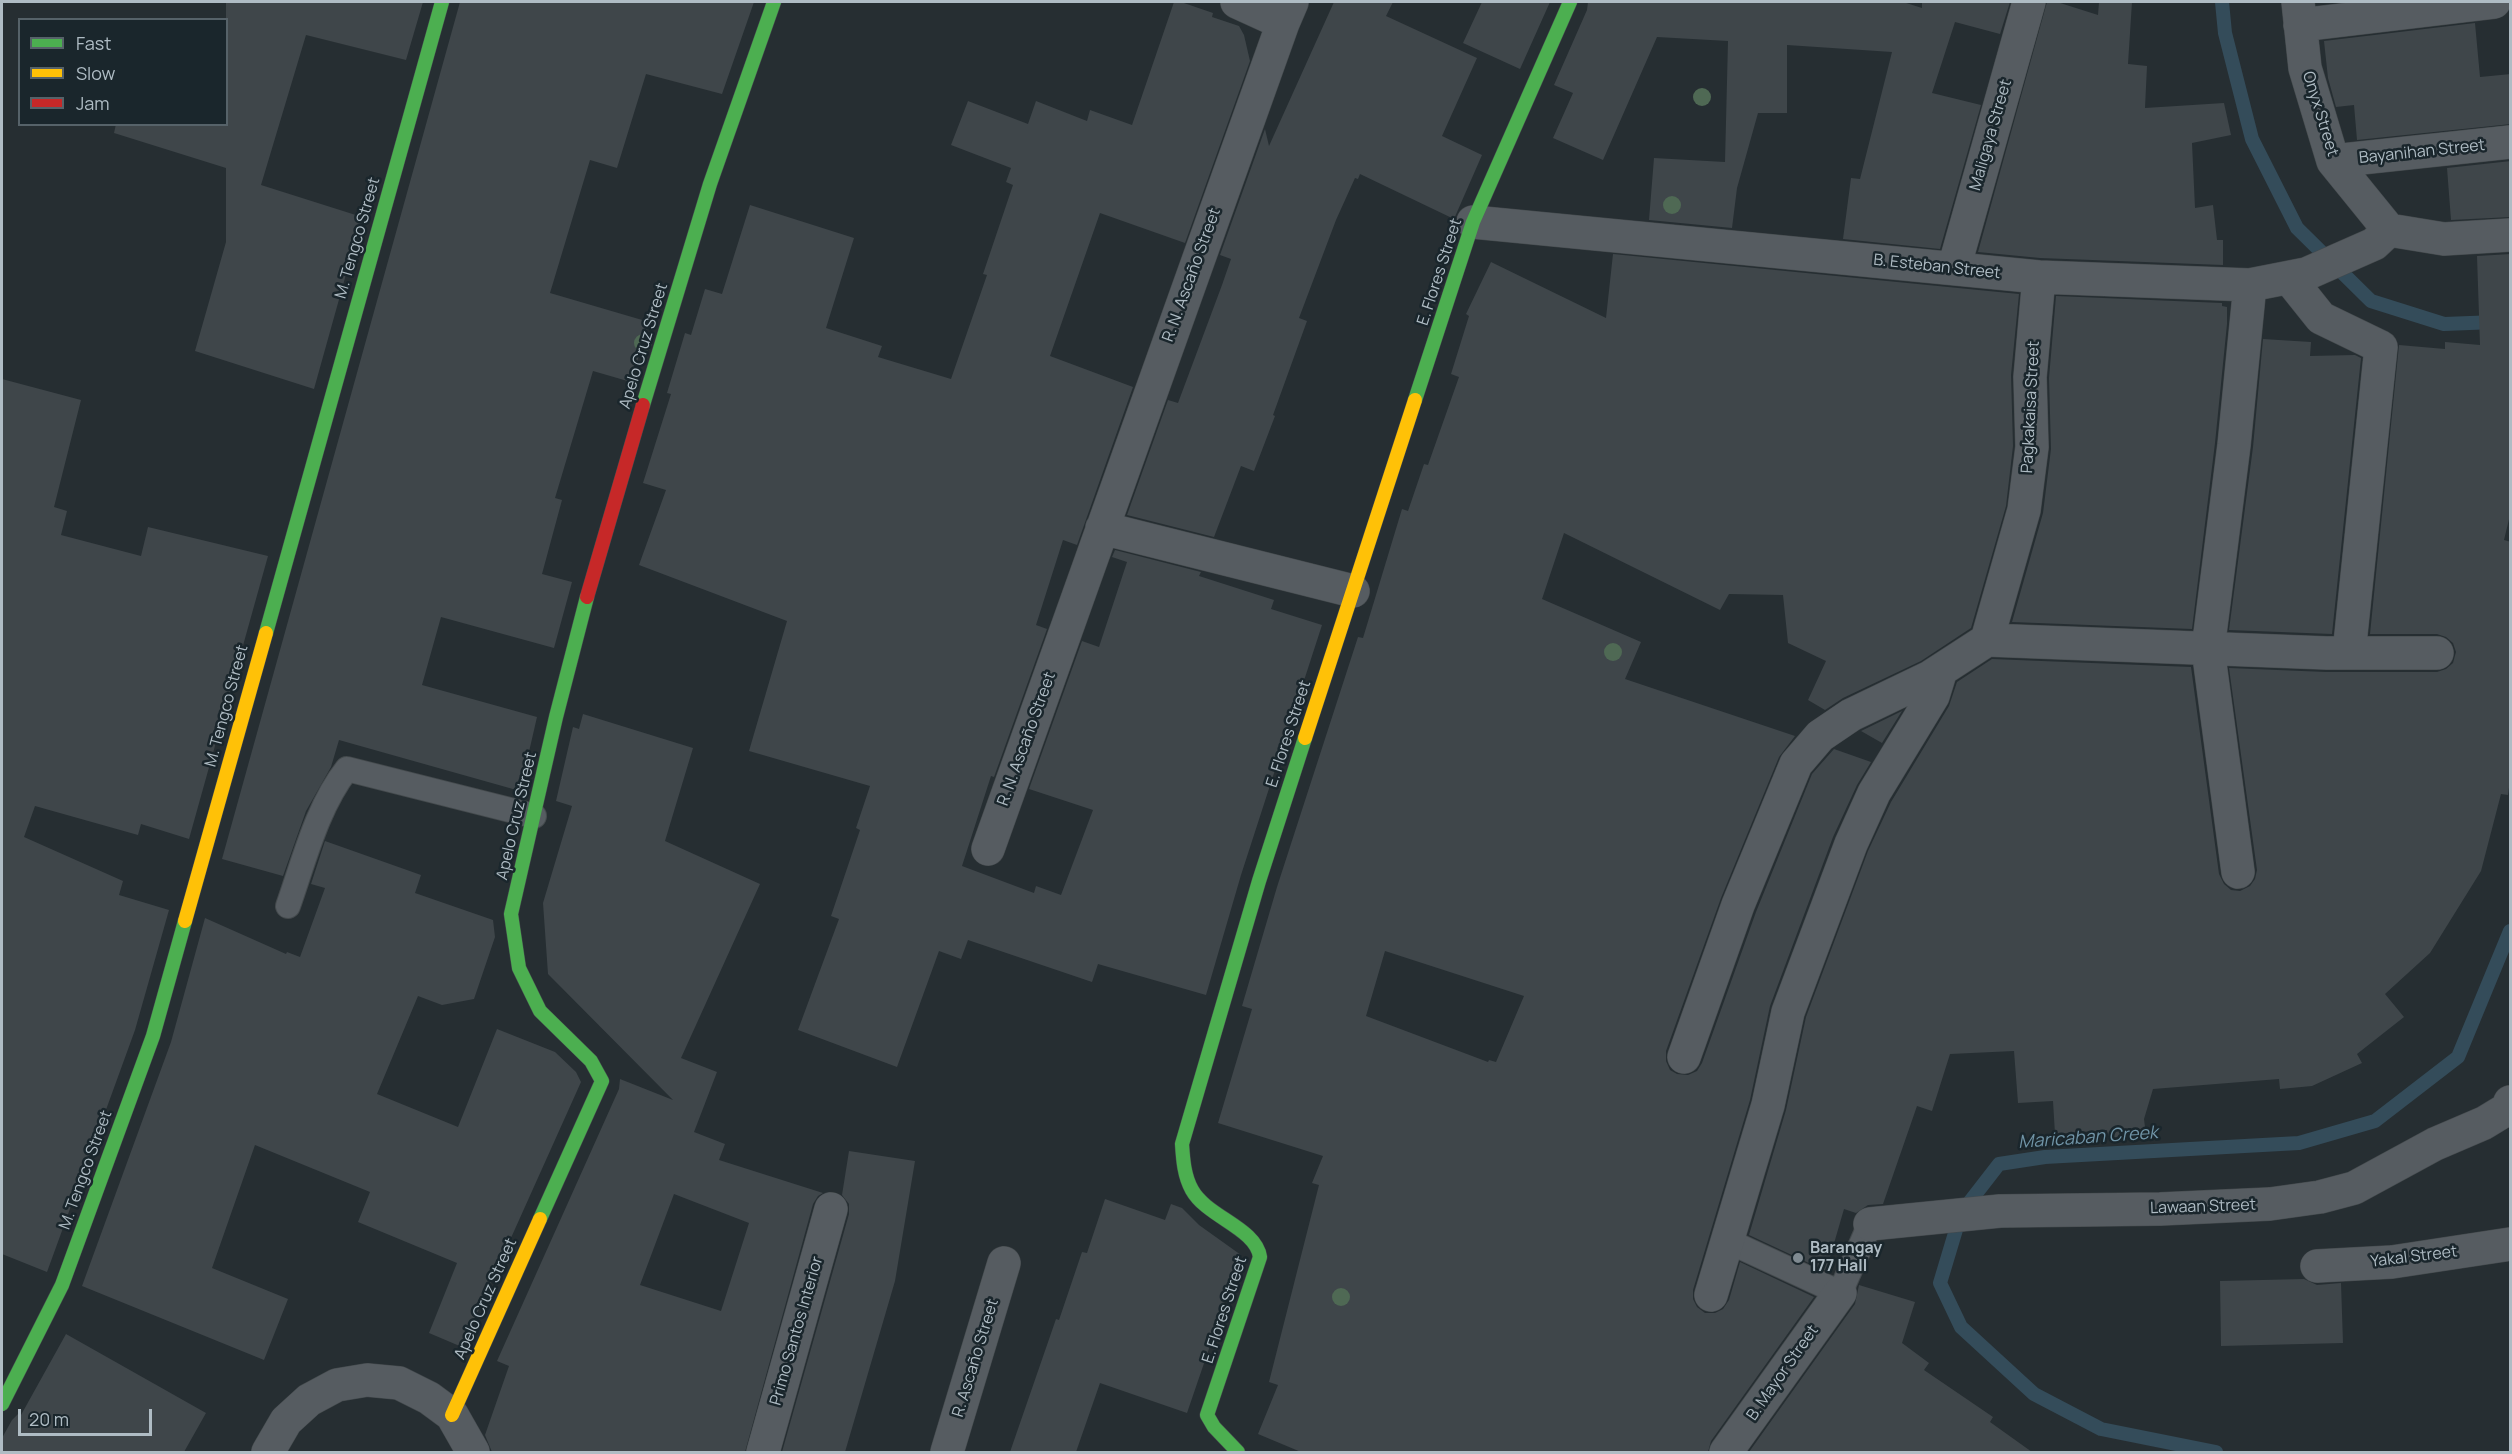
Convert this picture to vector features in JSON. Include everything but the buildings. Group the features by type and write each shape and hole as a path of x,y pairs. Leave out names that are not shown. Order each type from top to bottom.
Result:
{"street":[{"name":"M. Tengco Street","path":"2,1404 62,1285 153,1036 442,2"},
{"name":"Apelo Cruz Street","path":"452,1415 602,1081 591,1061 540,1011 519,968 511,914 556,717 597,559 710,184 774,2"},
{"name":"R. N. Ascaño Street","path":"988,849 1287,12 1238,2"},
{"name":"E. Flores Street","path":"1238,1452 1207,1415 1260,1257 1259,1249 1253,1240 1198,1199 1191,1189 1182,1144 1259,881 1473,222 1569,2"},
{"name":"Maligaya Street","path":"1954,268 2029,2"},
{"path":"2299,13 2493,2"},
{"name":"Onyx Street","path":"2299,13 2305,68 2333,161 2382,237"},
{"name":"Bayanihan Street","path":"2333,161 2511,141"},
{"name":"B. Esteban Street","path":"1473,222 2039,277 2250,285 2297,276 2382,237"},
{"path":"2382,237 2444,239 2511,235"},
{"path":"2297,276 2321,318 2381,347 2349,653"},
{"name":"Pagkakaisa Street","path":"1987,640 2024,510 2032,447 2030,377 2039,277"},
{"path":"2238,872 2208,649 2234,445 2250,285"},
{"path":"1101,528 1353,591"},
{"path":"1684,1057 1738,905 1796,764 1820,736 1851,715 1941,670 1987,640 2208,649 2437,653"},
{"path":"1711,1295 1768,1105 1792,1001 1851,844 1874,793 1934,696 1941,670"},
{"name":"Lawaan Street","path":"1870,1224 2000,1211 2259,1205 2320,1197 2354,1188 2435,1144 2509,1108"},
{"name":"Primo Santos Interior","path":"763,1452 831,1209"},
{"name":"Yakal Street","path":"2317,1266 2392,1262 2511,1244"},
{"name":"R. Ascaño Street","path":"947,1452 1004,1263"},
{"name":"B. Mayor Street","path":"1726,1452 1840,1293"},
{"path":"268,1452 286,1421 309,1400 337,1385 367,1380 399,1383 429,1398 452,1415 473,1452"}],"lane":[{"path":"288,906 313,835 335,784 347,769 534,816"},
{"path":"1728,1241 1840,1293 1870,1224"}],"waterway":[{"name":"Maricaban Creek","path":"2222,2 2225,33 2252,139 2297,228 2371,301 2444,324 2496,322"},
{"name":"Maricaban Creek","path":"2216,1452 2101,1429 2034,1394 1961,1327 1940,1283 1961,1213 1999,1164 2045,1157 2299,1143 2375,1121 2458,1057 2510,931"}],"traffic: fast":[{"path":"266,633 442,2"},
{"path":"643,405 710,184 774,2"},
{"path":"1415,400 1473,222 1570,2"},
{"path":"540,1219 602,1081 591,1061 540,1011 519,968 511,914 556,717 587,597"},
{"path":"1238,1452 1214,1427 1207,1415 1260,1257 1257,1247 1250,1238 1208,1208 1192,1190 1183,1161 1182,1144 1259,881 1305,738"},
{"path":"2,1404 62,1285 153,1036 185,921"}],"traffic: slow":[{"path":"1305,738 1415,400"},
{"path":"185,921 266,633"},
{"path":"452,1415 540,1219"}],"traffic: jam":[{"path":"587,597 643,405"}],"place":[{"name":"Barangay 177 Hall","path":"1798,1258"}]}
